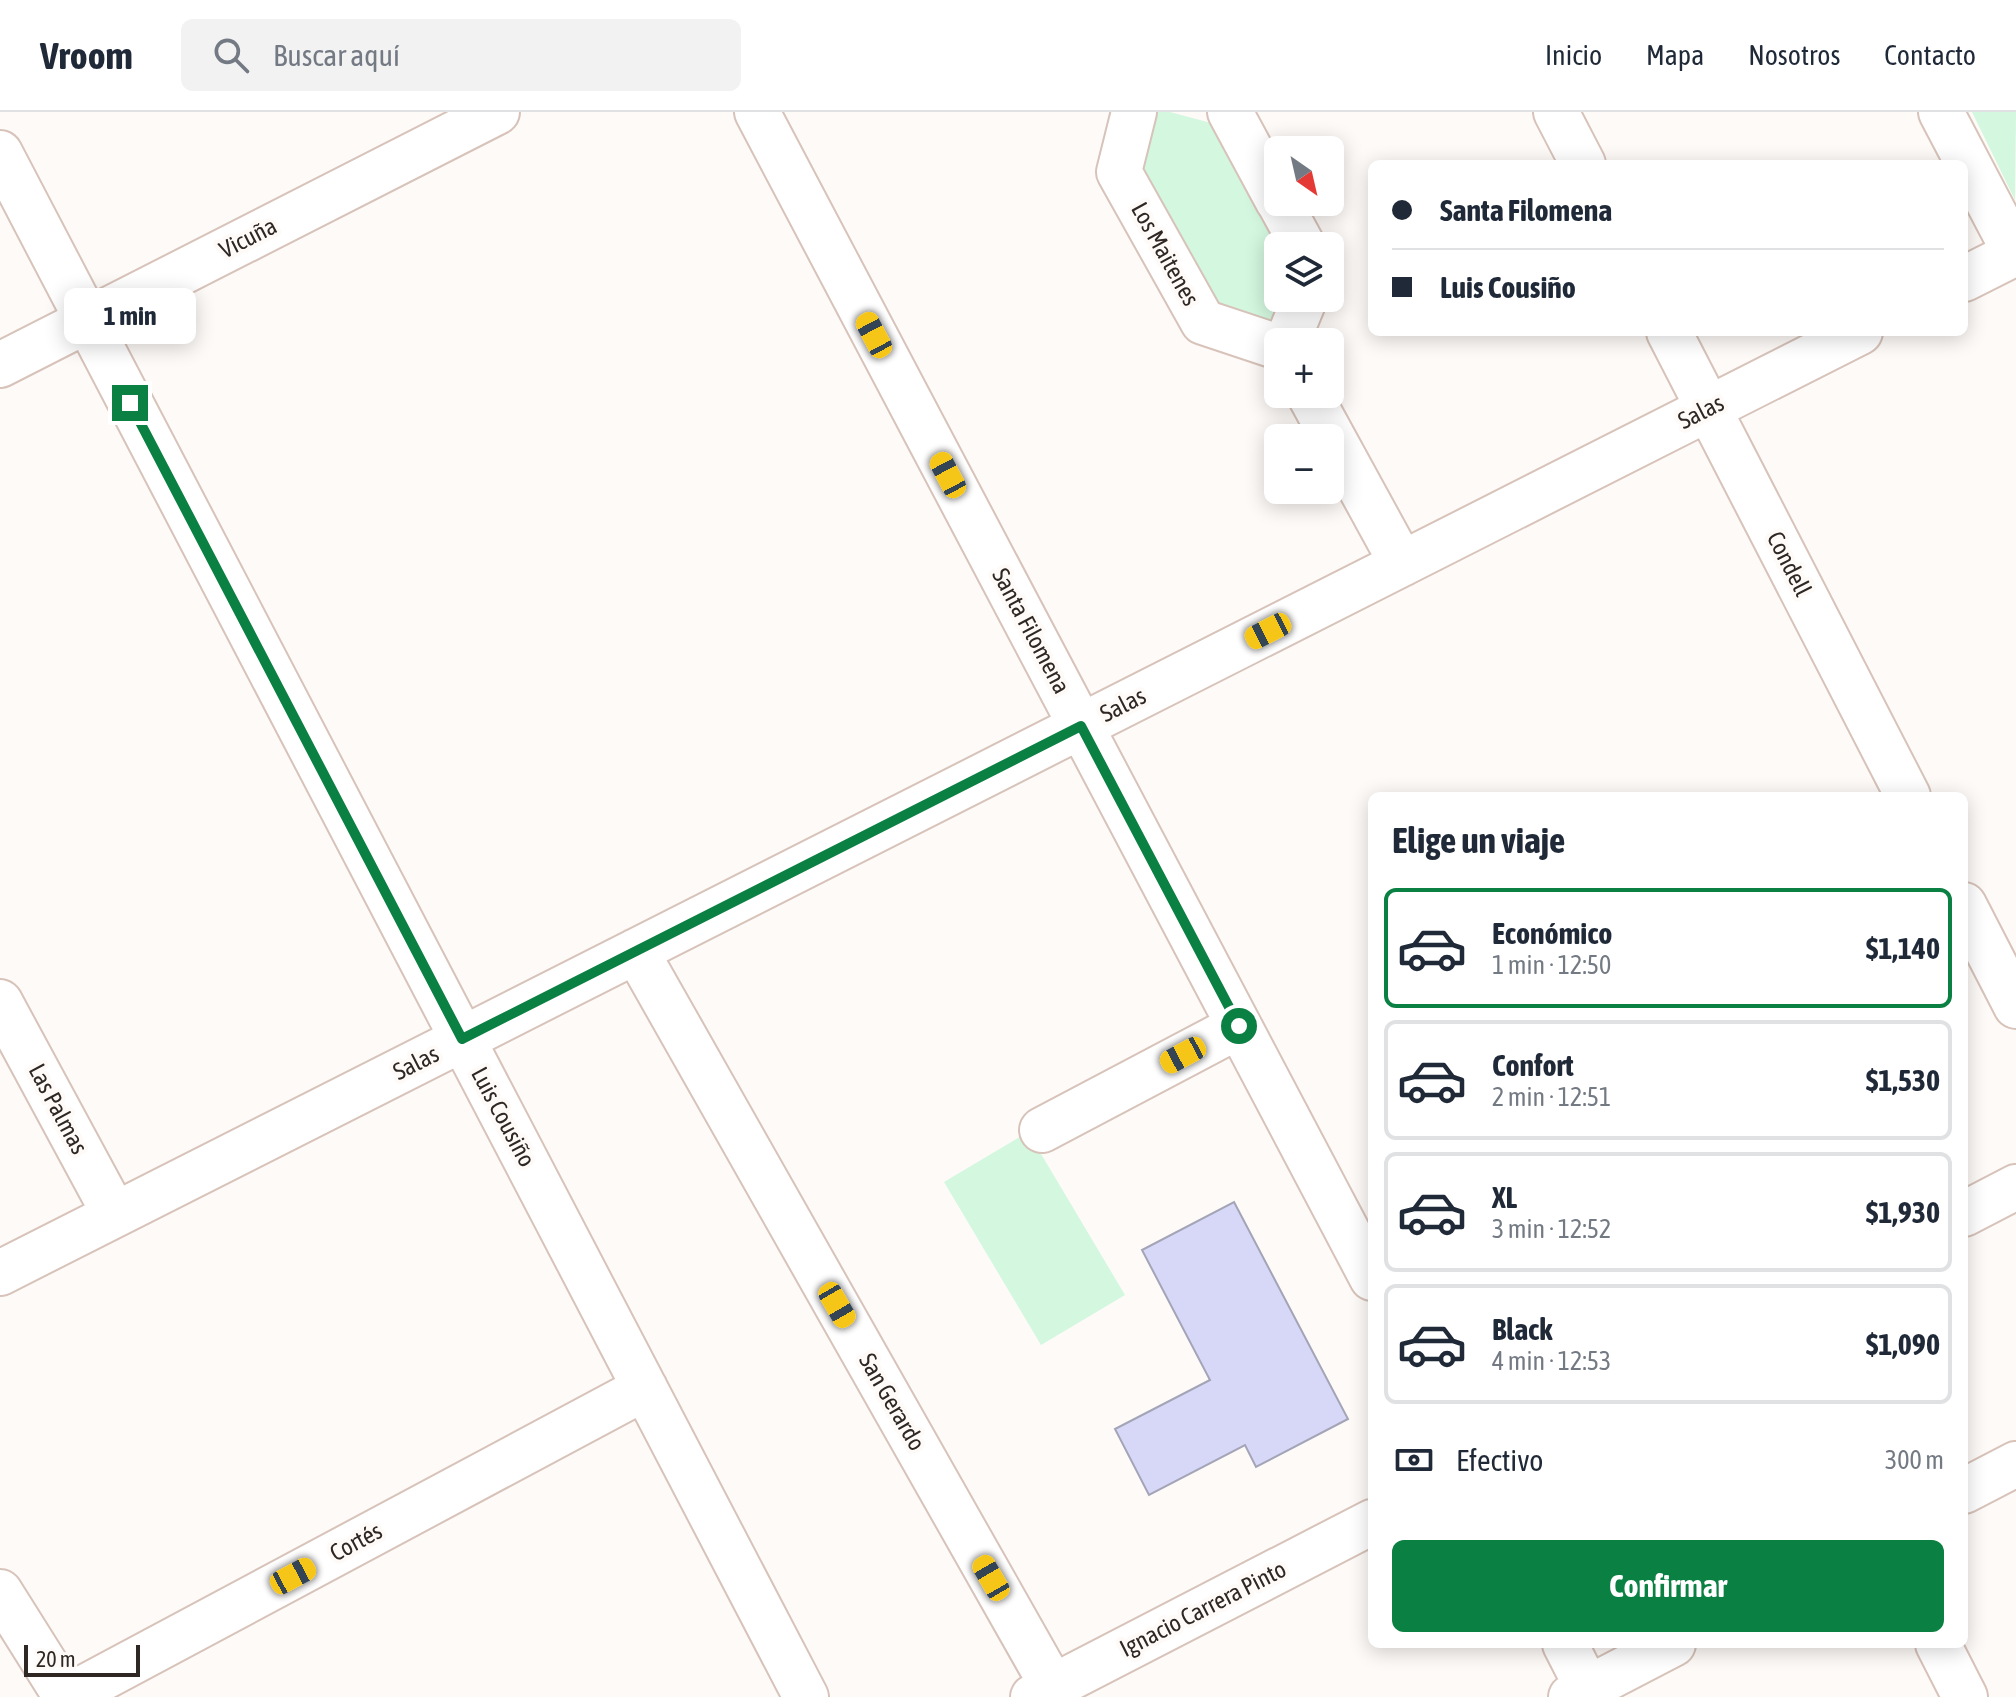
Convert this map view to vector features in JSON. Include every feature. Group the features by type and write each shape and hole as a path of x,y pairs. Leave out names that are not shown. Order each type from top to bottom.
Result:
{"street":[{"name":"Vicuña","path":"0,365 497,112"},
{"name":"Santa Filomena","path":"757,112 1368,1270"},
{"name":"Los Maitenes","path":"1134,112 1119,172 1203,322 1264,342"},
{"path":"1230,112 1264,175"},
{"path":"1556,112 1581,160"},
{"path":"1941,112 1967,160"},
{"name":"Luis Cousiño","path":"0,153 806,1697"},
{"path":"1968,163 2016,253 1968,277"},
{"name":"Condell","path":"1671,336 1906,792"},
{"name":"Salas","path":"0,1273 1852,336"},
{"path":"1317,408 1402,564"},
{"path":"1968,913 2016,1006"},
{"name":"San Gerardo","path":"636,951 1043,1692"},
{"name":"Las Palmas","path":"0,1002 115,1215"},
{"path":"1042,1130 1239,1026"},
{"path":"1968,1212 2016,1187"},
{"name":"Cortés","path":"67,1697 645,1388"},
{"path":"1968,1489 2016,1464"},
{"name":"Ignacio Carrera Pinto","path":"1043,1692 1368,1524"},
{"path":"0,1592 67,1697"},
{"path":"1567,1648 1584,1694 1666,1648"},
{"path":"1940,1648 1965,1697"}],"green space":[{"path":"1145,112 1170,112 1226,127 1272,232 1264,232 1264,312 1281,312 1273,328 1216,313 1131,165"},
{"path":"1972,112 2016,112 2015,200"},
{"path":"1028,1132 1125,1295 1041,1345 944,1182"}],"building":[{"path":"1234,1202 1348,1419 1256,1467 1245,1445 1149,1495 1115,1429 1210,1380 1142,1250"}],"route":[{"path":"130,403 462,1039 1081,726 1239,1026"}]}
